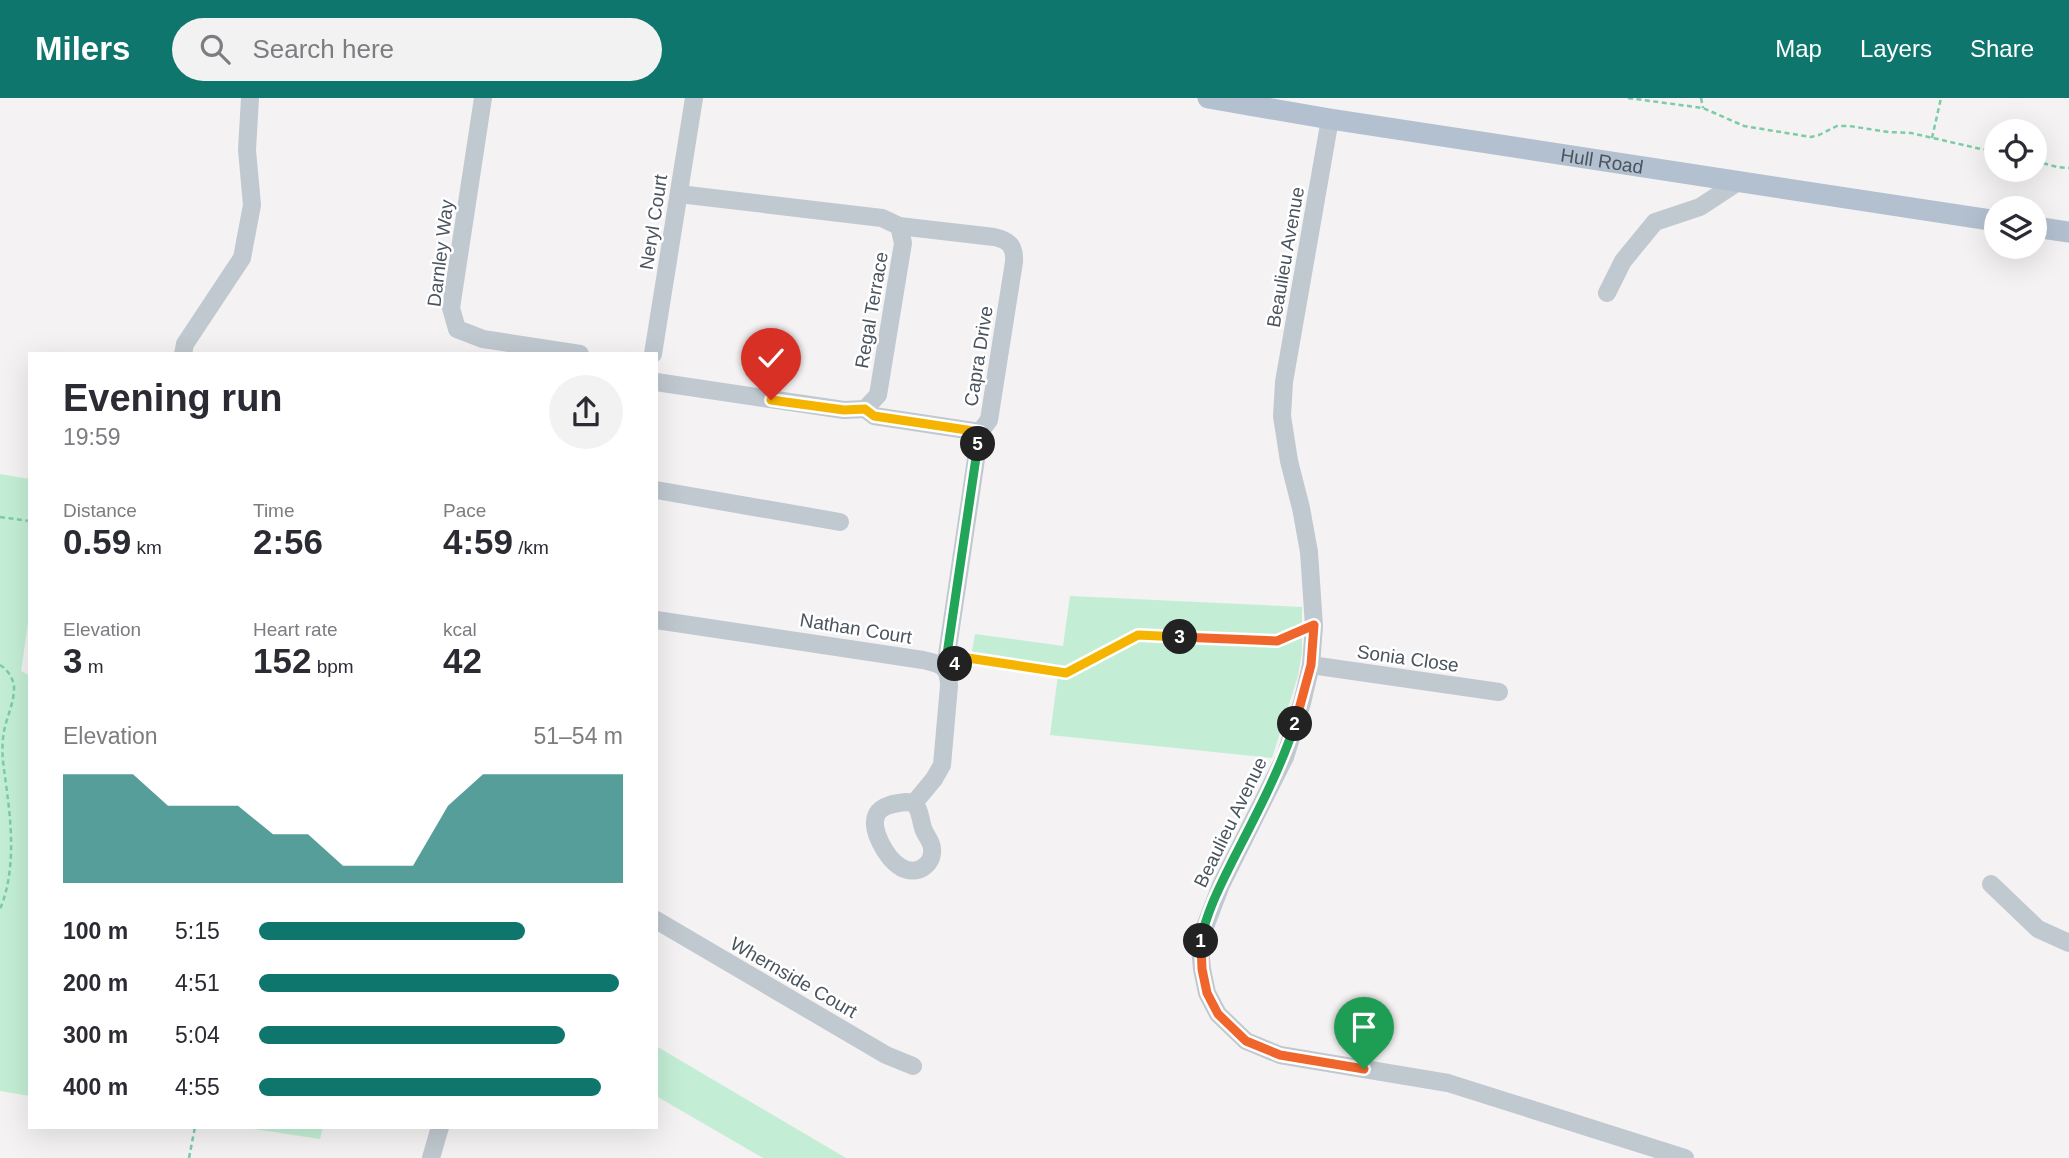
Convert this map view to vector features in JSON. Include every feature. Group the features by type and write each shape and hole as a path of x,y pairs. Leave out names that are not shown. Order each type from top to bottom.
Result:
{"main road":[{"name":"Hull Road","path":"1208,98 1984,219"},
{"path":"2047,228 2069,232"}],"street":[{"path":"183,352 185,344 242,258 252,205 247,150 250,98"},
{"name":"Darnley Way","path":"483,98 451,308 457,329 483,339 567,352"},
{"name":"Neryl Court","path":"653,352 694,98"},
{"name":"Beaulieu Avenue","path":"1330,119 1284,382 1282,416 1309,552 1314,625 1311,665 1284,757 1221,885 1203,932 1200,947 1207,993 1218,1014 1246,1041 1280,1055 1448,1083 1685,1158"},
{"path":"1606,293 1623,261 1655,222 1700,207 1738,182"},
{"name":"Regal Terrace","path":"679,194 882,218 899,226 903,243 878,395 865,409"},
{"name":"Capra Drive","path":"899,226 994,237 1010,243 1014,250 989,420 980,432 945,668"},
{"path":"658,382 844,410 865,409 874,416 980,432"},
{"path":"658,491 840,522"},
{"name":"Nathan Court","path":"658,620 923,660 945,668"},
{"name":"Sonia Close","path":"1311,665 1499,692"},
{"path":"914,803 942,765 949,685 949,675 945,668"},
{"path":"1991,884 2038,929 2069,943"},
{"name":"Whernside Court","path":"658,921 886,1055 913,1066"},
{"path":"431,1158 439,1129"}],"path":[{"path":"1628,98 1703,108 1744,126 1811,136 1837,126 1849,126 1911,133 1984,149"},
{"path":"1701,98 1703,108"},
{"path":"1931,138 1941,98"},
{"path":"2047,164 2069,168"},
{"path":"0,517 28,521"},
{"path":"945,668 968,658 1066,673 1138,635 1277,641 1314,625"},
{"path":"0,664 7,669 14,684 3,737 2,761 11,848 9,876 0,909"},
{"path":"189,1158 195,1129"}],"green space":[{"path":"0,474 28,479 28,624 21,671 28,675 28,1096 0,1091"},
{"path":"1070,596 1302,607 1302,652 1298,676 1272,758 1050,735 1058,675 970,662 975,634 1063,646"},
{"path":"658,1047 846,1158 763,1158 658,1097"},
{"path":"254,1129 322,1129 320,1139"}],"route":[{"path":"771,400 844,410 865,409 874,416 980,432 945,668 968,658 1066,673 1138,635 1277,641 1314,625 1311,665 1302,703 1284,757 1221,885 1203,932 1200,947 1202,969 1207,993 1218,1014 1246,1041 1280,1055 1364,1069"}]}
